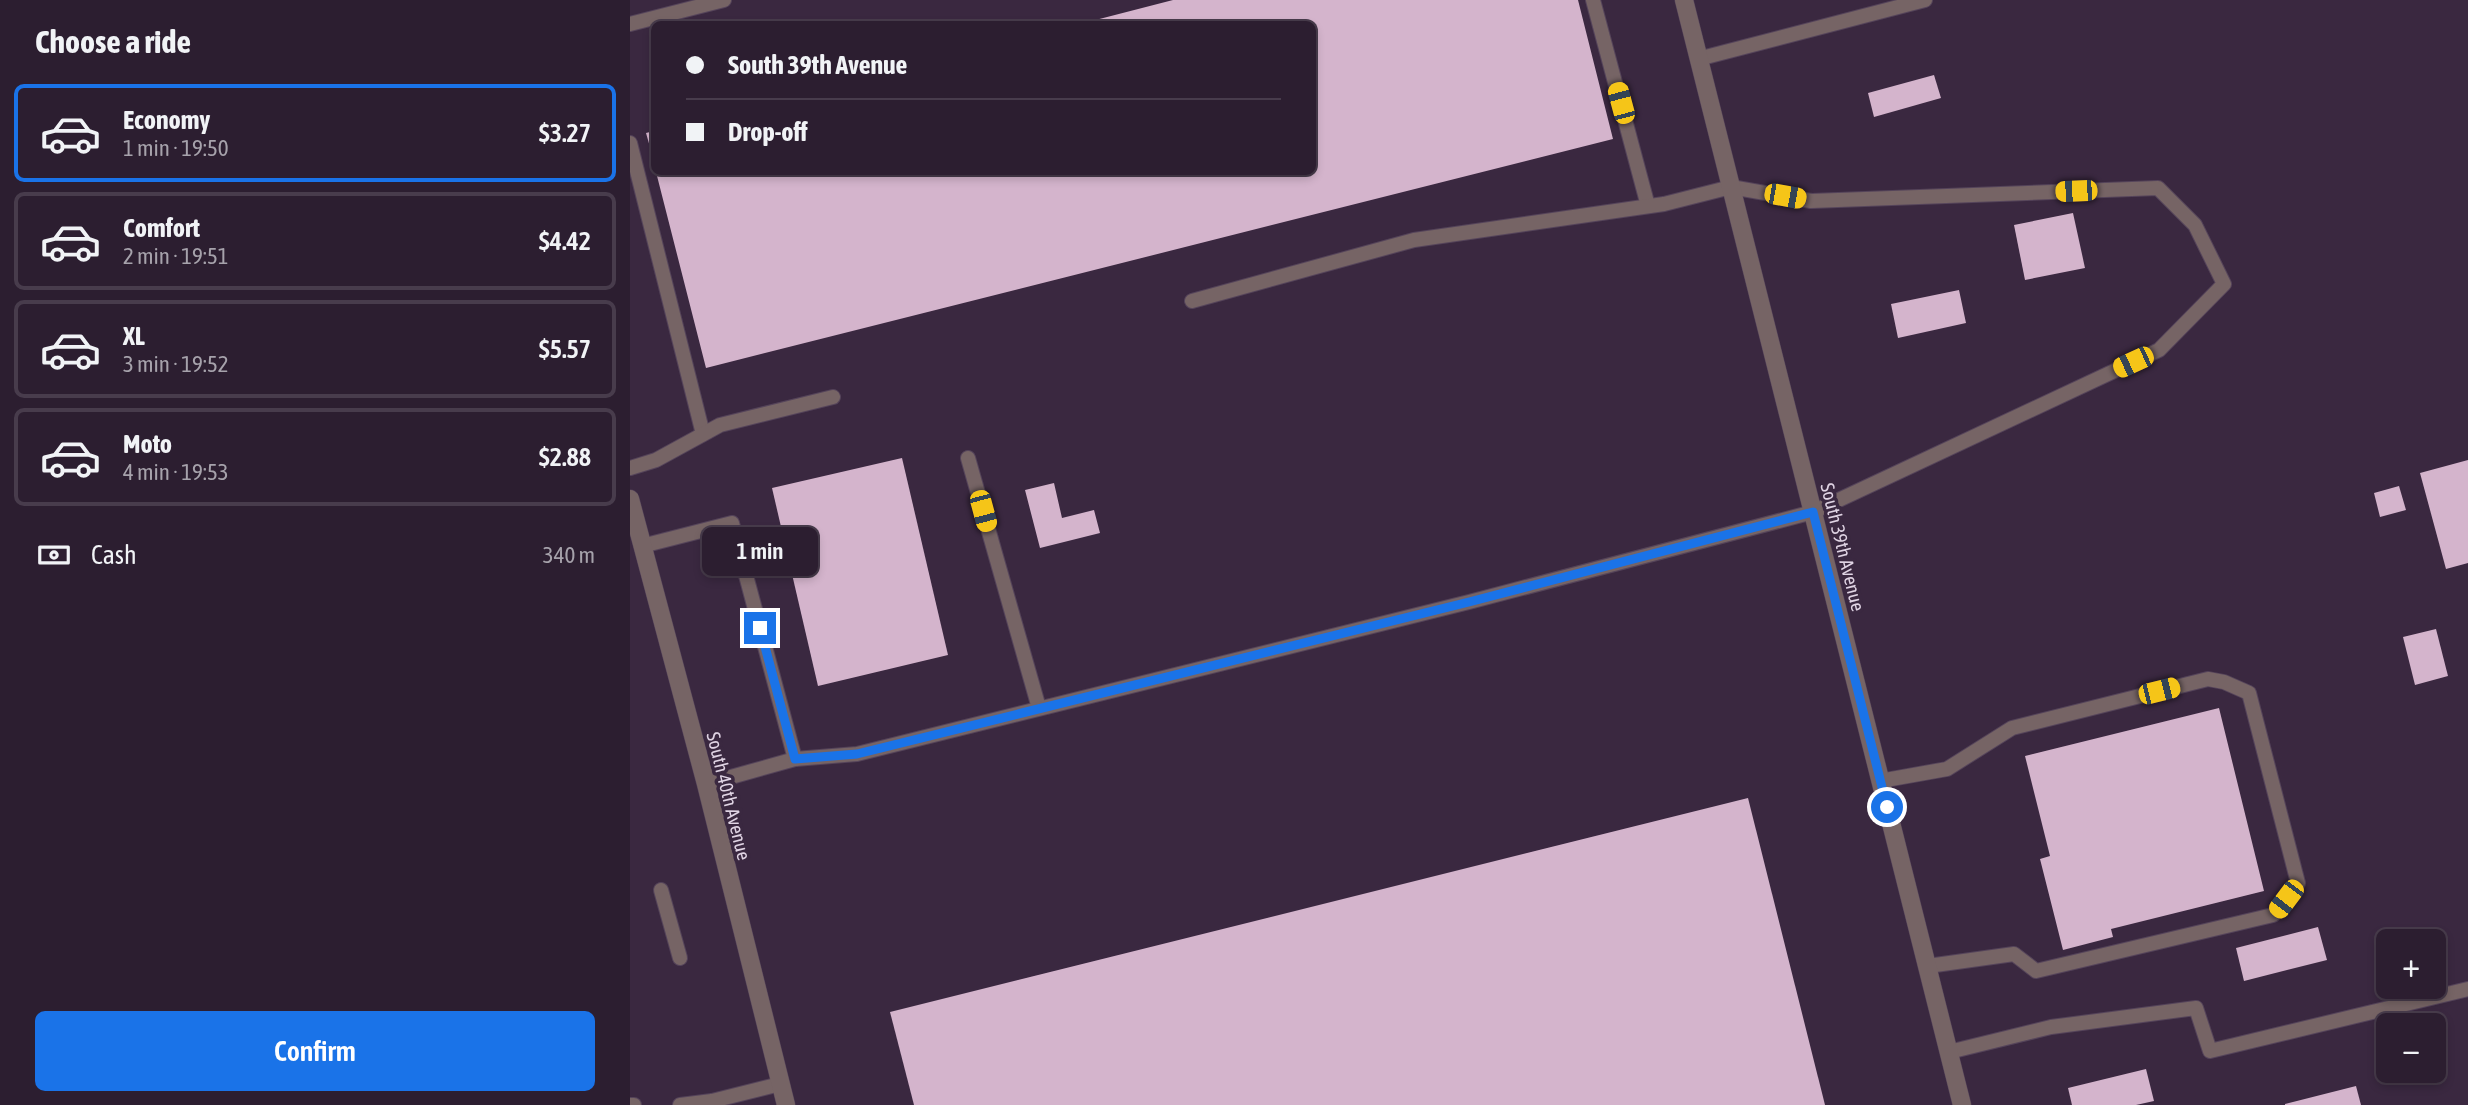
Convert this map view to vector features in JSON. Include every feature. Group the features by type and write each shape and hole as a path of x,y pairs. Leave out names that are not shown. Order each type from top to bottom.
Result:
{"street":[{"name":"South 39th Avenue","path":"1684,0 1962,1105"},
{"name":"South 40th Avenue","path":"630,499 636,537 706,784 786,1105"}],"lane":[{"path":"630,24 723,0"},
{"path":"1593,0 1648,206"},
{"path":"1698,59 1925,0"},
{"path":"630,143 703,434"},
{"path":"706,784 795,759 857,754 1469,602 1813,512 2159,350 2224,284 2196,225 2158,188 1811,201 1731,187 1648,206 1414,240 1192,301"},
{"path":"630,468 656,460 720,425 833,397"},
{"path":"968,458 1039,708"},
{"path":"636,537 732,523 795,759"},
{"path":"1881,781 1947,769 2012,728 2208,679 2224,682 2249,693 2298,883 2273,915 2036,971 2014,954 1928,967"},
{"path":"661,890 680,958"},
{"path":"1949,1052 2051,1027 2196,1008 2210,1051 2468,989"},
{"path":"680,1105 712,1101 780,1084"}],"building":[{"path":"1173,0 1578,0 1613,139 706,368 657,175 1316,175 1316,21 1092,21"},
{"path":"1934,75 1941,98 1874,117 1868,93"},
{"path":"651,132 651,150 646,133"},
{"path":"2073,213 2085,268 2025,280 2014,225"},
{"path":"1959,290 1966,323 1898,338 1891,304"},
{"path":"902,458 948,655 818,686 772,488"},
{"path":"2468,460 2468,563 2446,569 2420,473"},
{"path":"1054,483 1062,518 1094,510 1100,533 1040,548 1025,490"},
{"path":"2399,486 2406,510 2380,517 2374,493"},
{"path":"2436,629 2448,676 2415,685 2403,637"},
{"path":"2219,708 2264,891 2111,929 2113,937 2063,950 2040,859 2050,856 2025,756"},
{"path":"1748,798 1825,1105 914,1105 890,1012"},
{"path":"2318,927 2327,960 2244,981 2236,948"},
{"path":"2146,1069 2154,1101 2136,1105 2072,1105 2068,1088"},
{"path":"2356,1086 2361,1105 2285,1105 2285,1104"}],"route":[{"path":"760,628 795,759 857,754 1469,602 1813,512 1887,807"}]}
